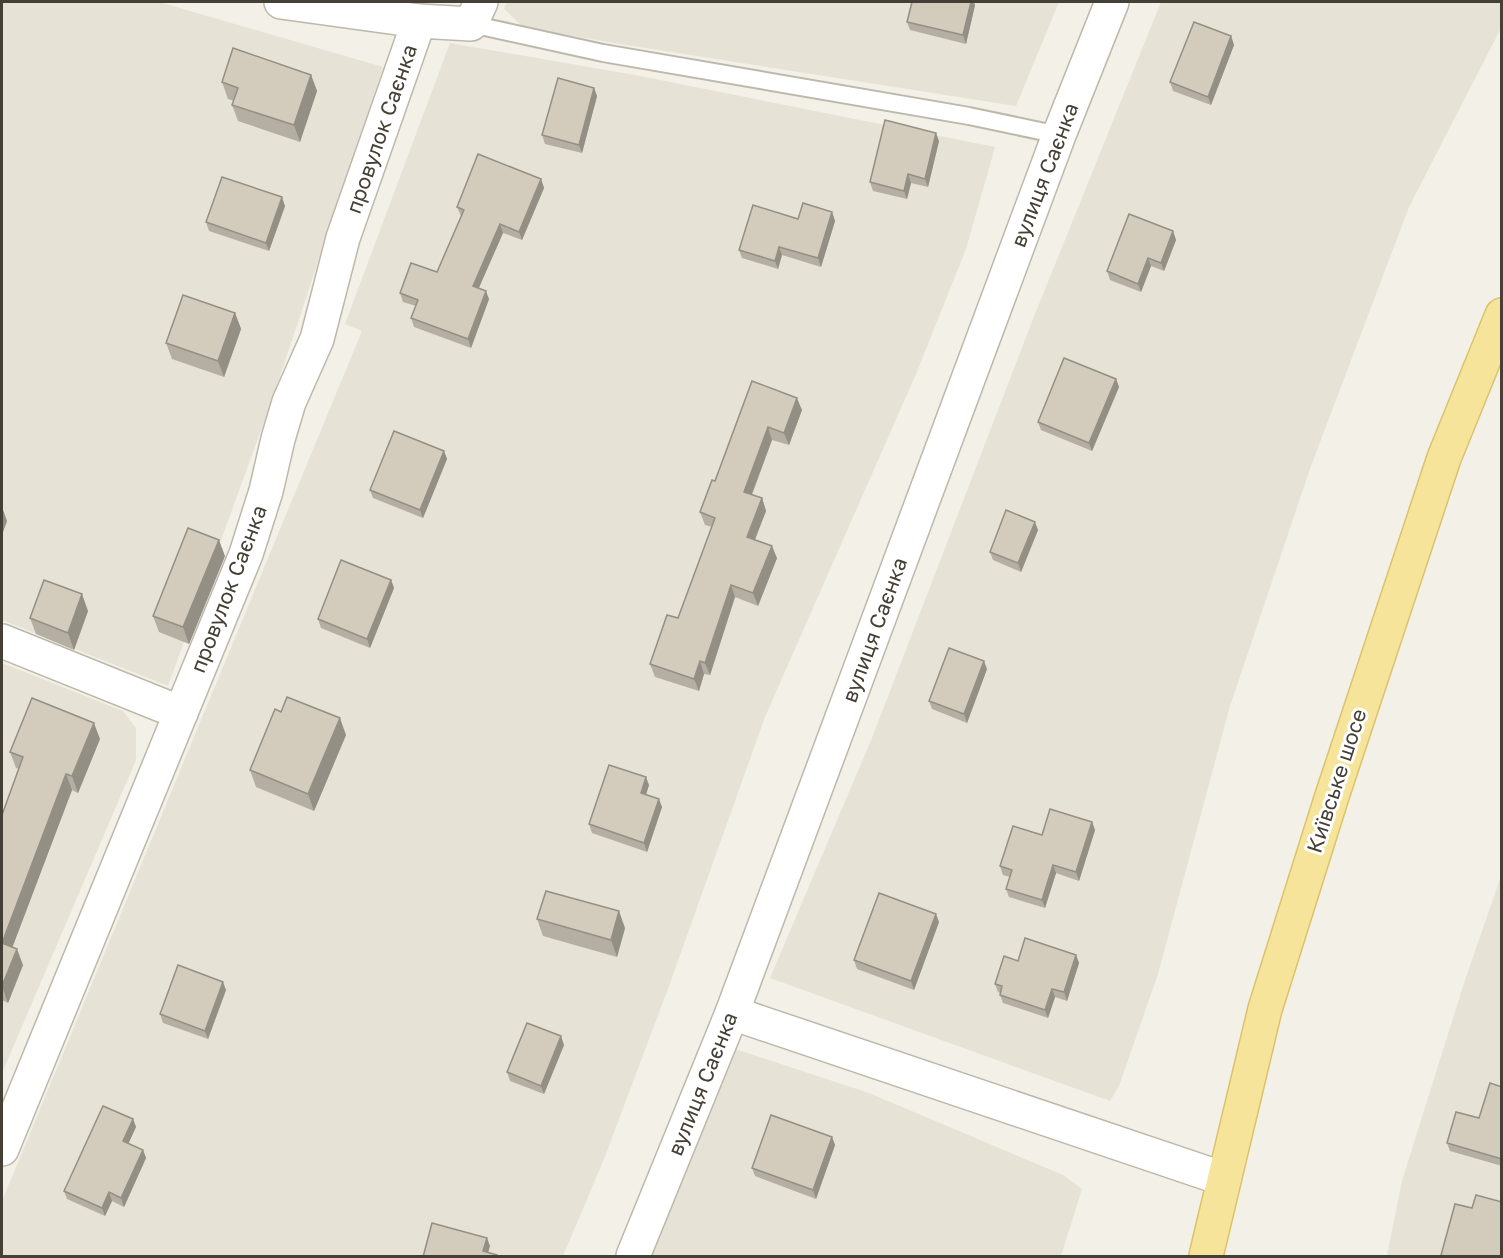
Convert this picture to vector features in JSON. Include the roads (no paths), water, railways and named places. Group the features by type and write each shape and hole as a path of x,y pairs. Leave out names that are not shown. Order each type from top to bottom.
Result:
{"main road":[{"name":"Київське шосе","path":"1206,1257 1265,1009 1328,807 1444,458 1502,315"}],"street":[{"path":"281,2 420,21"},
{"name":"вулиця Саєнка","path":"633,1257 732,1013 1059,135 1112,2"},
{"name":"провулок Саєнка","path":"2,1149 246,554 266,491 286,411 317,339 343,238 420,21 476,13"},
{"path":"2,641 181,713"},
{"path":"732,1013 1224,1179"}],"lane":[{"path":"476,13 603,53 957,114 1059,135"}]}
